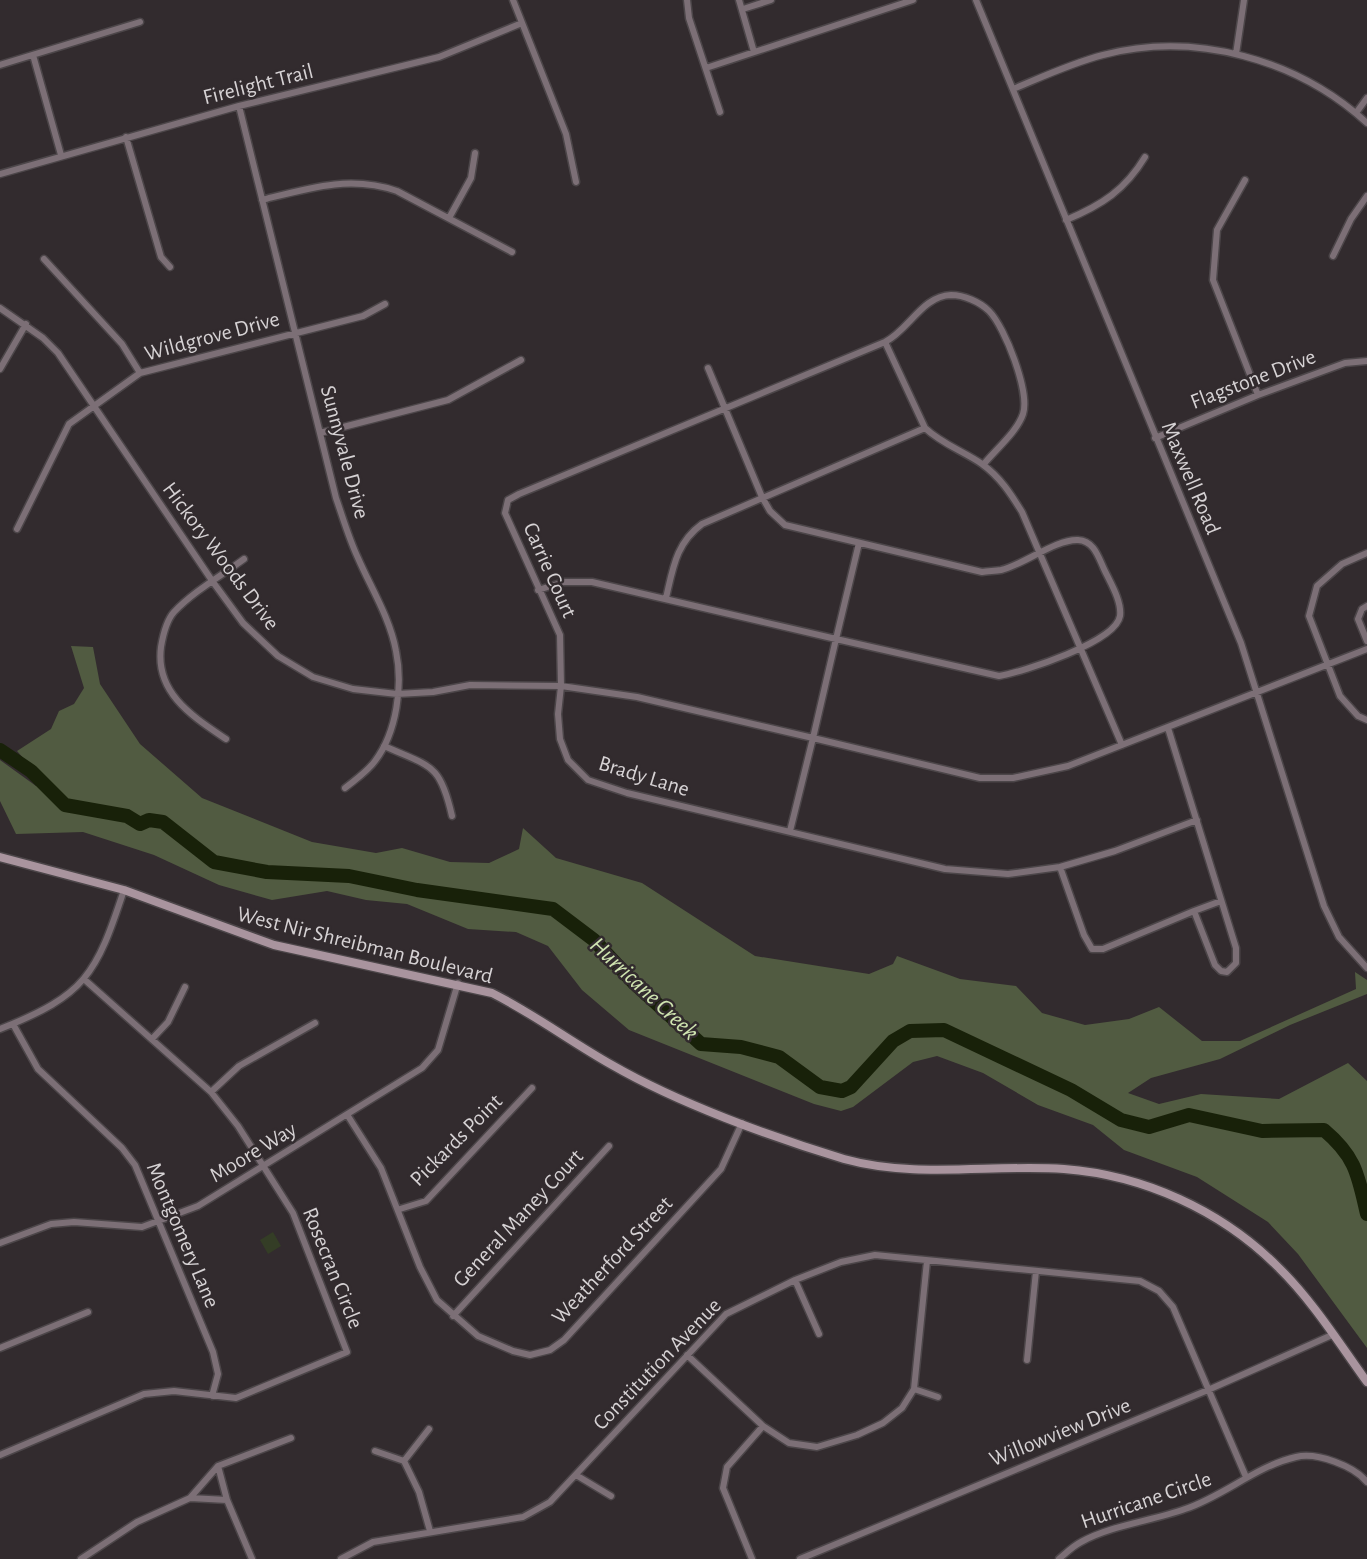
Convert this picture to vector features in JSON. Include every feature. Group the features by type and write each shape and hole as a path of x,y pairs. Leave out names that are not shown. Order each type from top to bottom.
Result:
{"main road":[{"name":"West Nir Shreibman Boulevard","path":"0,858 123,890 251,939 492,993 522,1008 613,1066 742,1123 847,1160 890,1167 1064,1169 1120,1179 1176,1195 1236,1231 1278,1267 1367,1382"}],"street":[{"path":"513,0 566,134 576,182"},
{"path":"687,0 689,18 720,112"},
{"path":"739,0 754,52"},
{"path":"743,9 771,0"},
{"path":"706,68 914,0"},
{"name":"Maxwell Road","path":"976,0 1155,438 1242,643 1324,906 1339,937 1367,968"},
{"path":"1236,54 1244,0"},
{"path":"0,64 140,22"},
{"name":"Firelight Trail","path":"0,174 239,106 440,57 522,23"},
{"path":"1013,89 1102,55 1141,48 1182,45 1236,54 1305,78 1367,123"},
{"path":"33,55 61,155"},
{"path":"1356,113 1367,98"},
{"name":"Sunnyvale Drive","path":"239,106 345,527 391,631 399,668 391,730 384,746 366,771 345,788"},
{"path":"126,137 160,257 170,267"},
{"path":"448,218 471,178 475,153"},
{"path":"1066,220 1096,208 1114,196 1132,178 1145,157"},
{"path":"1245,180 1217,230 1213,280 1258,395"},
{"path":"262,200 323,184 358,182 397,191 512,252"},
{"path":"1333,256 1351,219 1367,196"},
{"path":"44,259 122,344 140,374"},
{"path":"725,408 885,342 903,331 922,308 951,295 975,301 989,310 1003,335 1023,387 1025,401 1020,420 983,465"},
{"name":"Wildgrove Drive","path":"17,530 61,436 69,424 94,404 140,374 363,316 385,304"},
{"name":"Hickory Woods Drive","path":"0,308 26,324 58,353 213,582 259,640 294,667 333,684 397,694 470,685 561,686 637,697 980,778 1013,778 1068,766 1367,649"},
{"path":"0,369 26,324"},
{"path":"885,342 925,428 936,438 983,465 1009,490 1022,512 1122,746"},
{"path":"320,433 448,400 520,360"},
{"name":"Flagstone Drive","path":"1155,438 1258,395 1345,363 1367,361"},
{"path":"538,590 564,582 592,582 999,676 1020,672 1079,648 1114,629 1120,618 1119,604 1096,551 1088,543 1079,540 1071,541 1001,570 982,572 785,525 771,511 762,497 708,368"},
{"name":"Carrie Court","path":"561,686 560,635 505,513 505,506 519,494 725,408"},
{"path":"666,598 674,561 685,539 702,524 925,428"},
{"path":"790,831 859,543"},
{"path":"1367,553 1342,564 1317,586 1309,616 1340,696 1358,716 1367,720"},
{"path":"226,739 186,711 175,700 167,686 161,662 163,637 172,615 188,599 244,559"},
{"path":"1367,606 1362,609 1358,619 1367,641"},
{"name":"Brady Lane","path":"561,686 558,714 560,739 568,760 588,780 658,800 945,869 1008,874 1060,867 1115,851 1197,820"},
{"path":"1168,728 1237,957 1233,969 1227,972 1221,971 1215,965 1194,912"},
{"path":"384,746 437,772 445,784 452,816"},
{"path":"1060,867 1084,935 1092,949 1096,951 1221,901"},
{"path":"0,1029 55,1004 85,980 100,954 123,890"},
{"name":"Rosecran Circle","path":"0,1455 144,1394 174,1391 236,1398 347,1352 293,1213 238,1125 211,1092 85,980"},
{"name":"Moore Way","path":"0,1243 51,1224 74,1222 142,1227 159,1223 198,1206 348,1116 422,1068 438,1050 458,984"},
{"path":"152,1039 168,1022 185,987"},
{"path":"211,1092 239,1066 315,1023"},
{"name":"Montgomery Lane","path":"13,1024 38,1069 122,1149 135,1165 213,1352 218,1374 212,1396"},
{"name":"Pickards Point","path":"399,1209 426,1201 532,1088"},
{"name":"Weatherford Street","path":"348,1116 381,1168 420,1267 436,1300 478,1336 513,1351 530,1355 550,1350 564,1340 721,1169 742,1123"},
{"name":"General Maney Court","path":"453,1316 609,1146"},
{"name":"Constitution Avenue","path":"341,1559 373,1542 523,1517 550,1502 726,1314 795,1280 841,1262 875,1255 1140,1281 1159,1291 1173,1307 1208,1390"},
{"path":"687,1354 763,1426 789,1443 816,1447 883,1423 902,1408 914,1389 927,1261"},
{"path":"1027,1360 1036,1270"},
{"path":"795,1280 819,1334"},
{"path":"0,1348 88,1312"},
{"name":"Willowview Drive","path":"800,1559 1208,1390 1332,1335"},
{"path":"914,1389 938,1397"},
{"name":"Hurricane Circle","path":"1208,1390 1246,1477"},
{"path":"752,1559 723,1488 727,1467 763,1426"},
{"path":"404,1461 429,1429"},
{"path":"81,1559 137,1522 190,1498 218,1466 291,1438"},
{"path":"375,1450 404,1461 418,1492 430,1531"},
{"name":"Hurricane Circle","path":"1059,1559 1080,1542 1185,1509 1224,1493 1246,1477 1298,1456 1332,1460 1361,1475 1367,1482"},
{"path":"218,1466 227,1500 252,1559"},
{"path":"576,1475 611,1496"},
{"path":"190,1498 227,1500"}],"green space":[{"path":"71,646 93,647 100,684 140,744 202,798 312,842 376,853 402,848 450,862 489,863 519,849 523,828 556,858 642,883 755,956 869,974 893,964 897,956 960,979 1016,986 1042,1013 1085,1025 1129,1019 1159,1007 1202,1041 1240,1041 1356,989 1355,972 1367,980 1367,994 1290,1025 1220,1059 1151,1078 1128,1093 1159,1104 1201,1094 1279,1099 1348,1063 1367,1081 1367,1348 1298,1254 1268,1222 1197,1177 1124,1150 1093,1125 1038,1105 983,1073 937,1056 913,1062 853,1107 841,1111 814,1104 629,1030 582,990 548,946 516,932 468,929 407,904 366,900 327,891 272,900 219,885 154,855 83,832 16,834 0,801 0,760 36,786 40,777 17,751 51,729 59,711 74,704 84,688"},
{"path":"273,1232 281,1246 268,1254 260,1240"}],"waterway":[{"name":"Hurricane Creek","path":"0,750 31,771 65,805 127,816 140,824 149,820 163,822 214,862 267,872 349,876 417,890 553,909 594,940 633,982 701,1044 741,1047 779,1057 820,1087 842,1091 851,1087 893,1041 910,1031 944,1030 1071,1090 1121,1120 1149,1127 1189,1115 1262,1131 1324,1130 1349,1158 1361,1188 1367,1214"}]}
